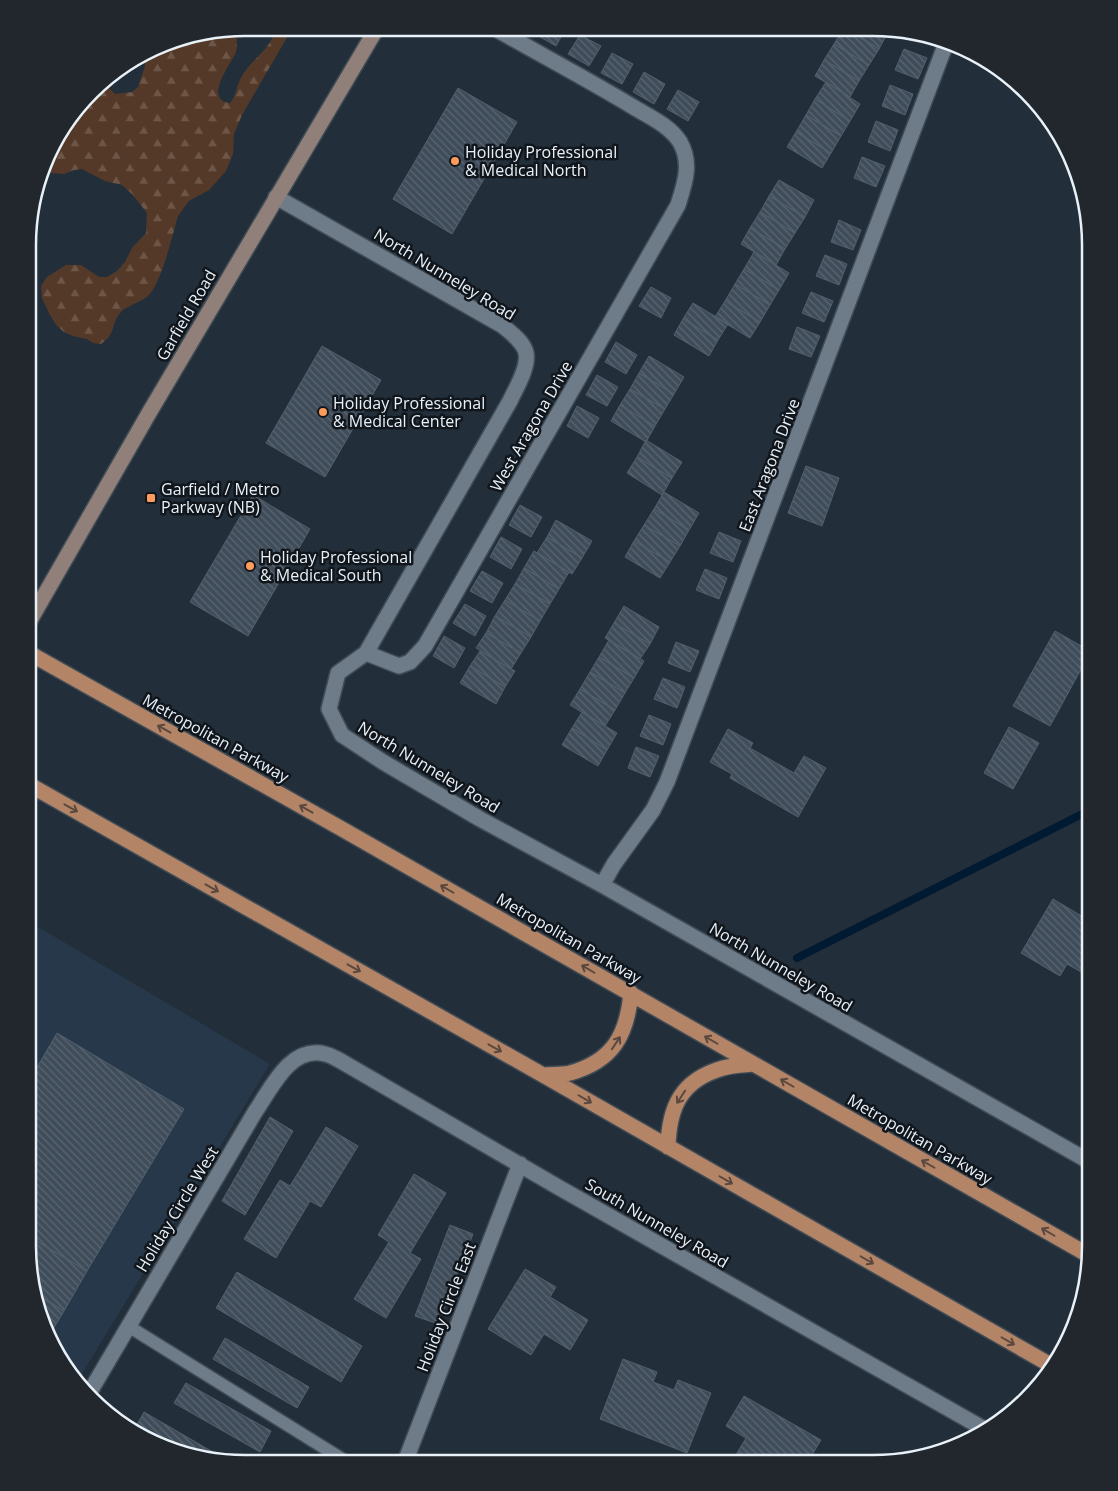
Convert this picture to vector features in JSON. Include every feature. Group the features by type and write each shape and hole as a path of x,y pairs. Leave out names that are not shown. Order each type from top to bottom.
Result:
{"main road":[{"name":"Garfield Road","path":"36,610 276,197 372,36"},
{"name":"Metropolitan Parkway","path":"36,656 1082,1251"},
{"path":"36,789 1046,1363"},
{"path":"543,1075 568,1074 584,1068 613,1049 623,1032 629,1013 631,993"},
{"path":"668,1147 673,1113 679,1098 689,1086 704,1076 724,1068 754,1064"}],"street":[{"name":"West Aragona Drive","path":"366,653 399,666 410,662 425,646 678,205 686,180 687,158 680,141 667,128 615,96 508,36"},
{"name":"East Aragona Drive","path":"602,885 614,864 654,810 668,782 944,49"},
{"name":"North Nunneley Road","path":"276,197 503,326 518,339 526,352 524,371 510,401 366,653 338,673 329,709 342,734 383,762 480,819 602,885 1082,1157"},
{"name":"South Nunneley Road","path":"309,1054 324,1053 339,1060 979,1426"},
{"name":"Holiday Circle West","path":"92,1388 255,1112 282,1070 296,1058 309,1054"},
{"name":"Holiday Circle East","path":"409,1455 520,1164"}],"lane":[{"path":"128,1326 336,1455"}],"shaded area":[{"path":"36,926 270,1064 81,1375 71,1362 52,1326 43,1300 38,1273 36,1246"}],"green space":[{"path":"273,36 288,36 242,115 234,134 233,154 226,171 209,190 189,201 178,216 166,258 153,289 148,296 121,312 106,340 101,344 93,343 87,339 64,332 56,325 42,298 41,286 47,277 66,265 81,265 99,277 107,277 117,271 125,262 132,248 146,233 147,213 133,195 122,185 105,181 82,169 64,174 49,172 71,129 97,97 108,87 115,94 132,92 138,87 145,62 178,47 205,40 237,37 236,52 218,89 222,100 230,103 244,72 263,52"}],"building":[{"path":"538,36 562,36 556,46"},
{"path":"579,36 601,46 589,66 568,54"},
{"path":"839,36 858,36 879,49 869,65 834,44"},
{"path":"858,36 885,37 879,49"},
{"path":"834,44 869,65 859,81 824,60"},
{"path":"904,49 927,58 918,79 895,70"},
{"path":"612,53 633,64 622,84 601,73"},
{"path":"824,60 859,81 850,97 815,76"},
{"path":"644,72 665,84 654,104 633,92"},
{"path":"826,82 860,104 850,121 815,99"},
{"path":"890,85 913,94 905,115 882,106"},
{"name":"Holiday Professional & Medical North","path":"458,88 517,122 452,234 393,199"},
{"path":"678,90 699,102 688,121 667,109"},
{"path":"815,99 850,121 841,136 806,115"},
{"path":"806,115 841,136 831,153 796,132"},
{"path":"876,121 898,130 890,151 868,142"},
{"path":"796,132 831,153 822,168 787,147"},
{"path":"862,157 885,166 876,187 854,178"},
{"path":"779,180 814,200 805,217 769,196"},
{"path":"769,196 805,217 795,233 760,212"},
{"path":"760,212 795,233 785,249 750,228"},
{"path":"839,220 861,230 853,250 831,242"},
{"path":"750,228 785,249 776,265 741,244"},
{"path":"754,252 789,273 779,290 744,269"},
{"path":"825,255 847,264 839,285 816,276"},
{"path":"744,269 779,290 770,305 735,284"},
{"path":"735,284 770,305 760,322 725,301"},
{"path":"651,287 671,298 661,318 639,306"},
{"path":"811,292 833,301 824,322 802,313"},
{"path":"725,301 760,322 750,338 715,317"},
{"path":"693,303 728,324 718,340 683,319"},
{"path":"683,319 718,340 709,356 674,335"},
{"path":"797,327 820,336 811,357 789,349"},
{"path":"616,342 637,355 626,374 605,362"},
{"name":"Holiday Professional & Medical Center","path":"322,346 381,380 325,477 266,443"},
{"path":"649,356 684,377 674,394 639,373"},
{"path":"639,373 674,394 665,409 630,389"},
{"path":"597,375 618,387 607,406 586,395"},
{"path":"630,389 665,409 655,426 620,405"},
{"path":"620,405 655,426 646,442 611,421"},
{"path":"577,406 599,418 588,438 567,426"},
{"path":"646,440 682,462 672,478 637,457"},
{"path":"637,457 672,478 662,495 627,473"},
{"path":"806,466 839,478 822,526 788,513"},
{"path":"664,492 699,513 689,530 654,509"},
{"name":"Holiday Professional & Medical South","path":"253,495 310,529 248,636 190,602"},
{"path":"520,505 542,517 531,537 509,525"},
{"path":"654,509 689,530 680,546 644,525"},
{"path":"556,520 592,541 582,558 547,537"},
{"path":"644,525 680,546 670,562 634,541"},
{"path":"719,532 741,541 733,562 710,553"},
{"path":"501,537 522,549 511,569 490,557"},
{"path":"547,537 582,558 572,574 537,553"},
{"path":"634,541 670,562 660,578 625,557"},
{"path":"534,551 569,572 559,589 524,568"},
{"path":"524,568 559,589 550,604 515,584"},
{"path":"705,569 727,578 719,599 696,590"},
{"path":"482,571 503,583 492,603 470,591"},
{"path":"515,584 550,604 540,621 505,600"},
{"path":"505,600 540,621 531,637 495,616"},
{"path":"465,604 486,616 475,636 453,623"},
{"path":"624,606 659,627 650,644 614,623"},
{"path":"495,616 531,637 521,653 486,633"},
{"path":"614,623 650,644 640,659 605,638"},
{"path":"1055,631 1082,646 1082,668 1050,726 1013,706"},
{"path":"486,633 521,653 511,669 476,648"},
{"path":"444,636 465,648 454,668 433,656"},
{"path":"609,640 644,661 634,678 599,657"},
{"path":"676,642 699,651 690,672 668,663"},
{"path":"480,651 515,671 505,687 470,666"},
{"path":"599,657 634,678 625,693 590,672"},
{"path":"470,666 505,687 496,704 460,683"},
{"path":"590,672 625,693 615,710 580,689"},
{"path":"663,678 685,687 677,708 654,699"},
{"path":"580,689 615,710 605,726 570,705"},
{"path":"582,712 617,733 607,750 572,728"},
{"path":"649,715 671,724 663,745 640,736"},
{"path":"1009,727 1039,743 1013,789 984,773"},
{"path":"572,728 607,750 598,766 562,745"},
{"path":"728,729 753,743 750,748 794,773 804,756 826,768 798,817 730,778 732,774 710,762"},
{"path":"636,747 659,756 650,777 628,768"},
{"path":"1053,899 1082,916 1082,972 1067,964 1060,976 1021,953"},
{"path":"57,1033 184,1109 87,1271 36,1241 36,1069"},
{"path":"270,1117 293,1131 245,1215 222,1201"},
{"path":"326,1127 358,1146 321,1207 310,1201 276,1258 244,1239 280,1180 290,1186"},
{"path":"414,1174 446,1193 410,1253 421,1259 386,1318 354,1299 389,1242 378,1235"},
{"path":"450,1225 473,1234 438,1324 415,1316"},
{"path":"36,1241 87,1271 64,1311 43,1298 38,1273"},
{"path":"525,1269 556,1287 550,1297 588,1320 570,1350 544,1334 531,1355 488,1329"},
{"path":"237,1272 362,1346 341,1382 216,1308"},
{"path":"43,1298 64,1311 53,1329"},
{"path":"225,1338 309,1387 297,1408 213,1359"},
{"path":"623,1359 657,1372 653,1382 674,1390 678,1380 711,1393 687,1453 600,1419"},
{"path":"186,1383 271,1431 260,1452 174,1403"},
{"path":"744,1396 821,1440 812,1455 736,1455 746,1438 726,1426"},
{"path":"144,1412 213,1452 178,1444 137,1425"}],"waterway":[{"path":"797,958 1082,814"}],"place":[{"name":"Holiday Professional & Medical North","path":"455,161"},
{"name":"Holiday Professional & Medical Center","path":"323,412"},
{"name":"Garfield / Metro Parkway (NB)","path":"151,498"},
{"name":"Holiday Professional & Medical South","path":"250,566"}]}
